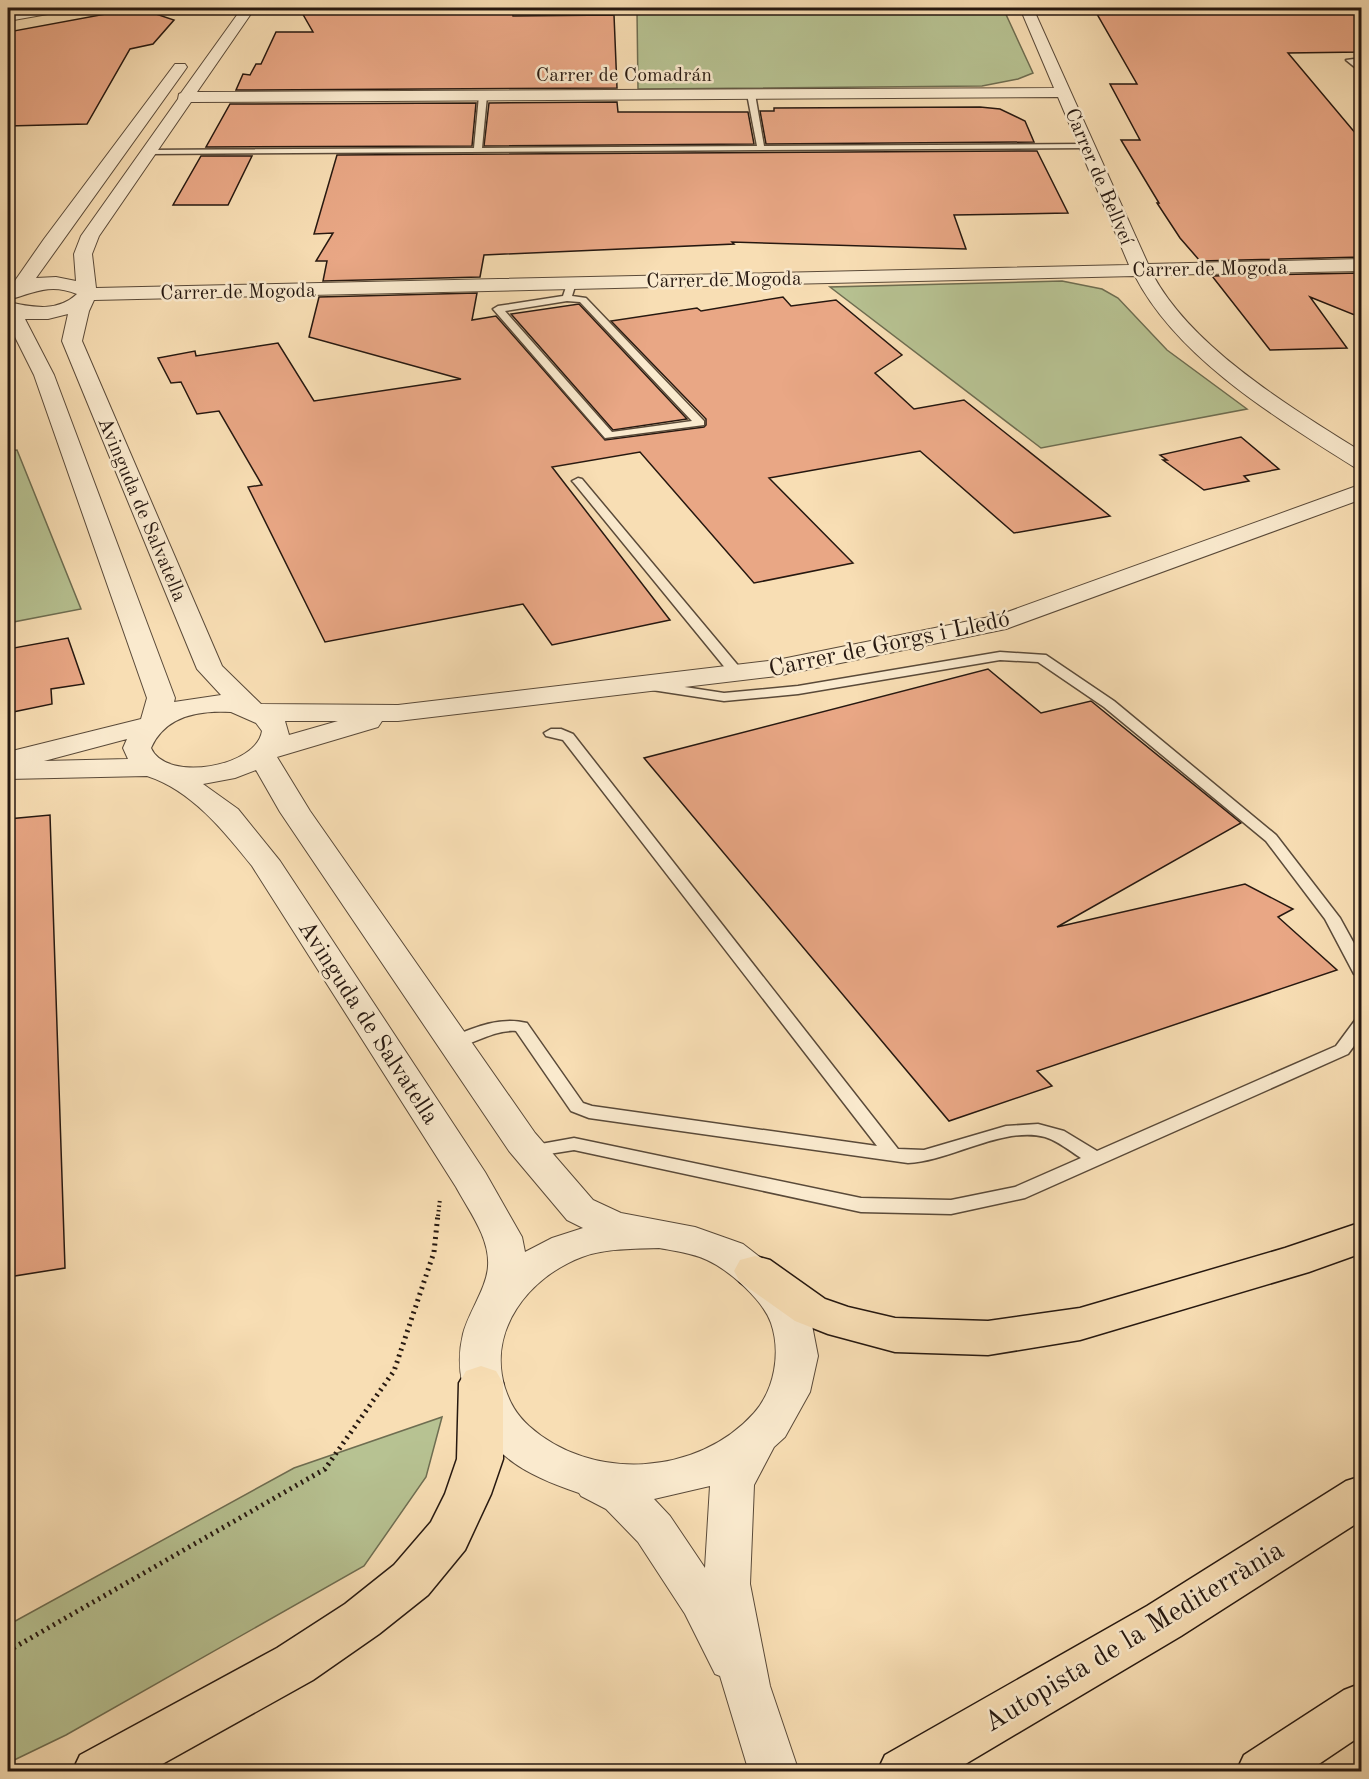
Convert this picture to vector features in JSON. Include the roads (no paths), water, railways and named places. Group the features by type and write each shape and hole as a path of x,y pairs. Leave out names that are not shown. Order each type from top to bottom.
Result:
{"highway":[{"path":"755,1271 810,1310 843,1322 895,1335 988,1338 1080,1324 1295,1261 1362,1237"},
{"path":"98,1772 295,1664 362,1619 411,1580 448,1536 468,1494 480,1459 481,1383"},
{"name":"Autopista de la Mediterrània","path":"903,1772 1164,1622 1362,1495"},
{"path":"1262,1772 1362,1706"}],"street":[{"path":"8,16 59,8"},
{"name":"Avinguda de Salvatella","path":"248,8 184,97 90,236 83,254 86,294 79,311 72,341 210,669 254,709 268,717 275,727 274,738 265,752"},
{"name":"Carrer de Bellveí","path":"1028,8 1141,270 1157,300 1220,365 1300,423 1362,462"},
{"path":"11,300 50,243 191,53"},
{"name":"Carrer de Comadrán","path":"184,97 1064,92"},
{"name":"Carrer de Mogoda","path":"86,294 569,290 1362,264"},
{"path":"51,283 76,285 86,294 68,308 50,312 27,313 11,300 51,283"},
{"name":"Avinguda de Salvatella","path":"11,300 44,375 162,698 152,722 142,732 137,748 143,761 192,787 227,815 265,861 446,1141 503,1237 508,1267 480,1341 481,1383"},
{"path":"1300,423 1362,440"},
{"name":"Carrer de Gorgs i Lledó","path":"152,722 177,709 199,704 229,703 254,709 398,713 777,668 1006,621 1362,492"},
{"name":"Carrer de Gorgs i Lledó","path":"163,771 196,776 226,772 248,764 265,752 398,713"},
{"path":"8,761 152,722"},
{"path":"265,752 295,812 453,1043 530,1151 579,1210 613,1226 694,1241 727,1253 755,1271 781,1300 796,1335 797,1372 783,1408 756,1441 732,1484 714,1592"},
{"path":"8,770 163,771"},
{"path":"496,1302 526,1271 565,1248 612,1236 659,1234"},
{"path":"481,1383 499,1423 506,1430 535,1455 622,1497 714,1592 774,1772"},
{"path":"584,1477 630,1483 677,1479 720,1465 756,1441"}],"lane":[{"path":"1362,60 1349,60 1362,71"},
{"path":"751,94 761,148"},
{"path":"478,150 483,96"},
{"path":"147,152 1087,146"},
{"path":"569,290 583,300 700,423 609,436 498,309 569,290"},
{"path":"578,481 736,672"},
{"path":"640,684 724,697 798,690 1000,656 1041,658 1109,704 1271,838 1332,918 1362,974"},
{"path":"551,733 561,733 568,737 892,1154"},
{"path":"530,1151 551,1146 586,1146 861,1205 951,1207 1019,1193 1342,1050 1362,1023"},
{"path":"453,1043 495,1027 508,1024 521,1027 577,1107 589,1112 892,1154 924,1156 1017,1129 1035,1129 1052,1133 1096,1159"}]}
